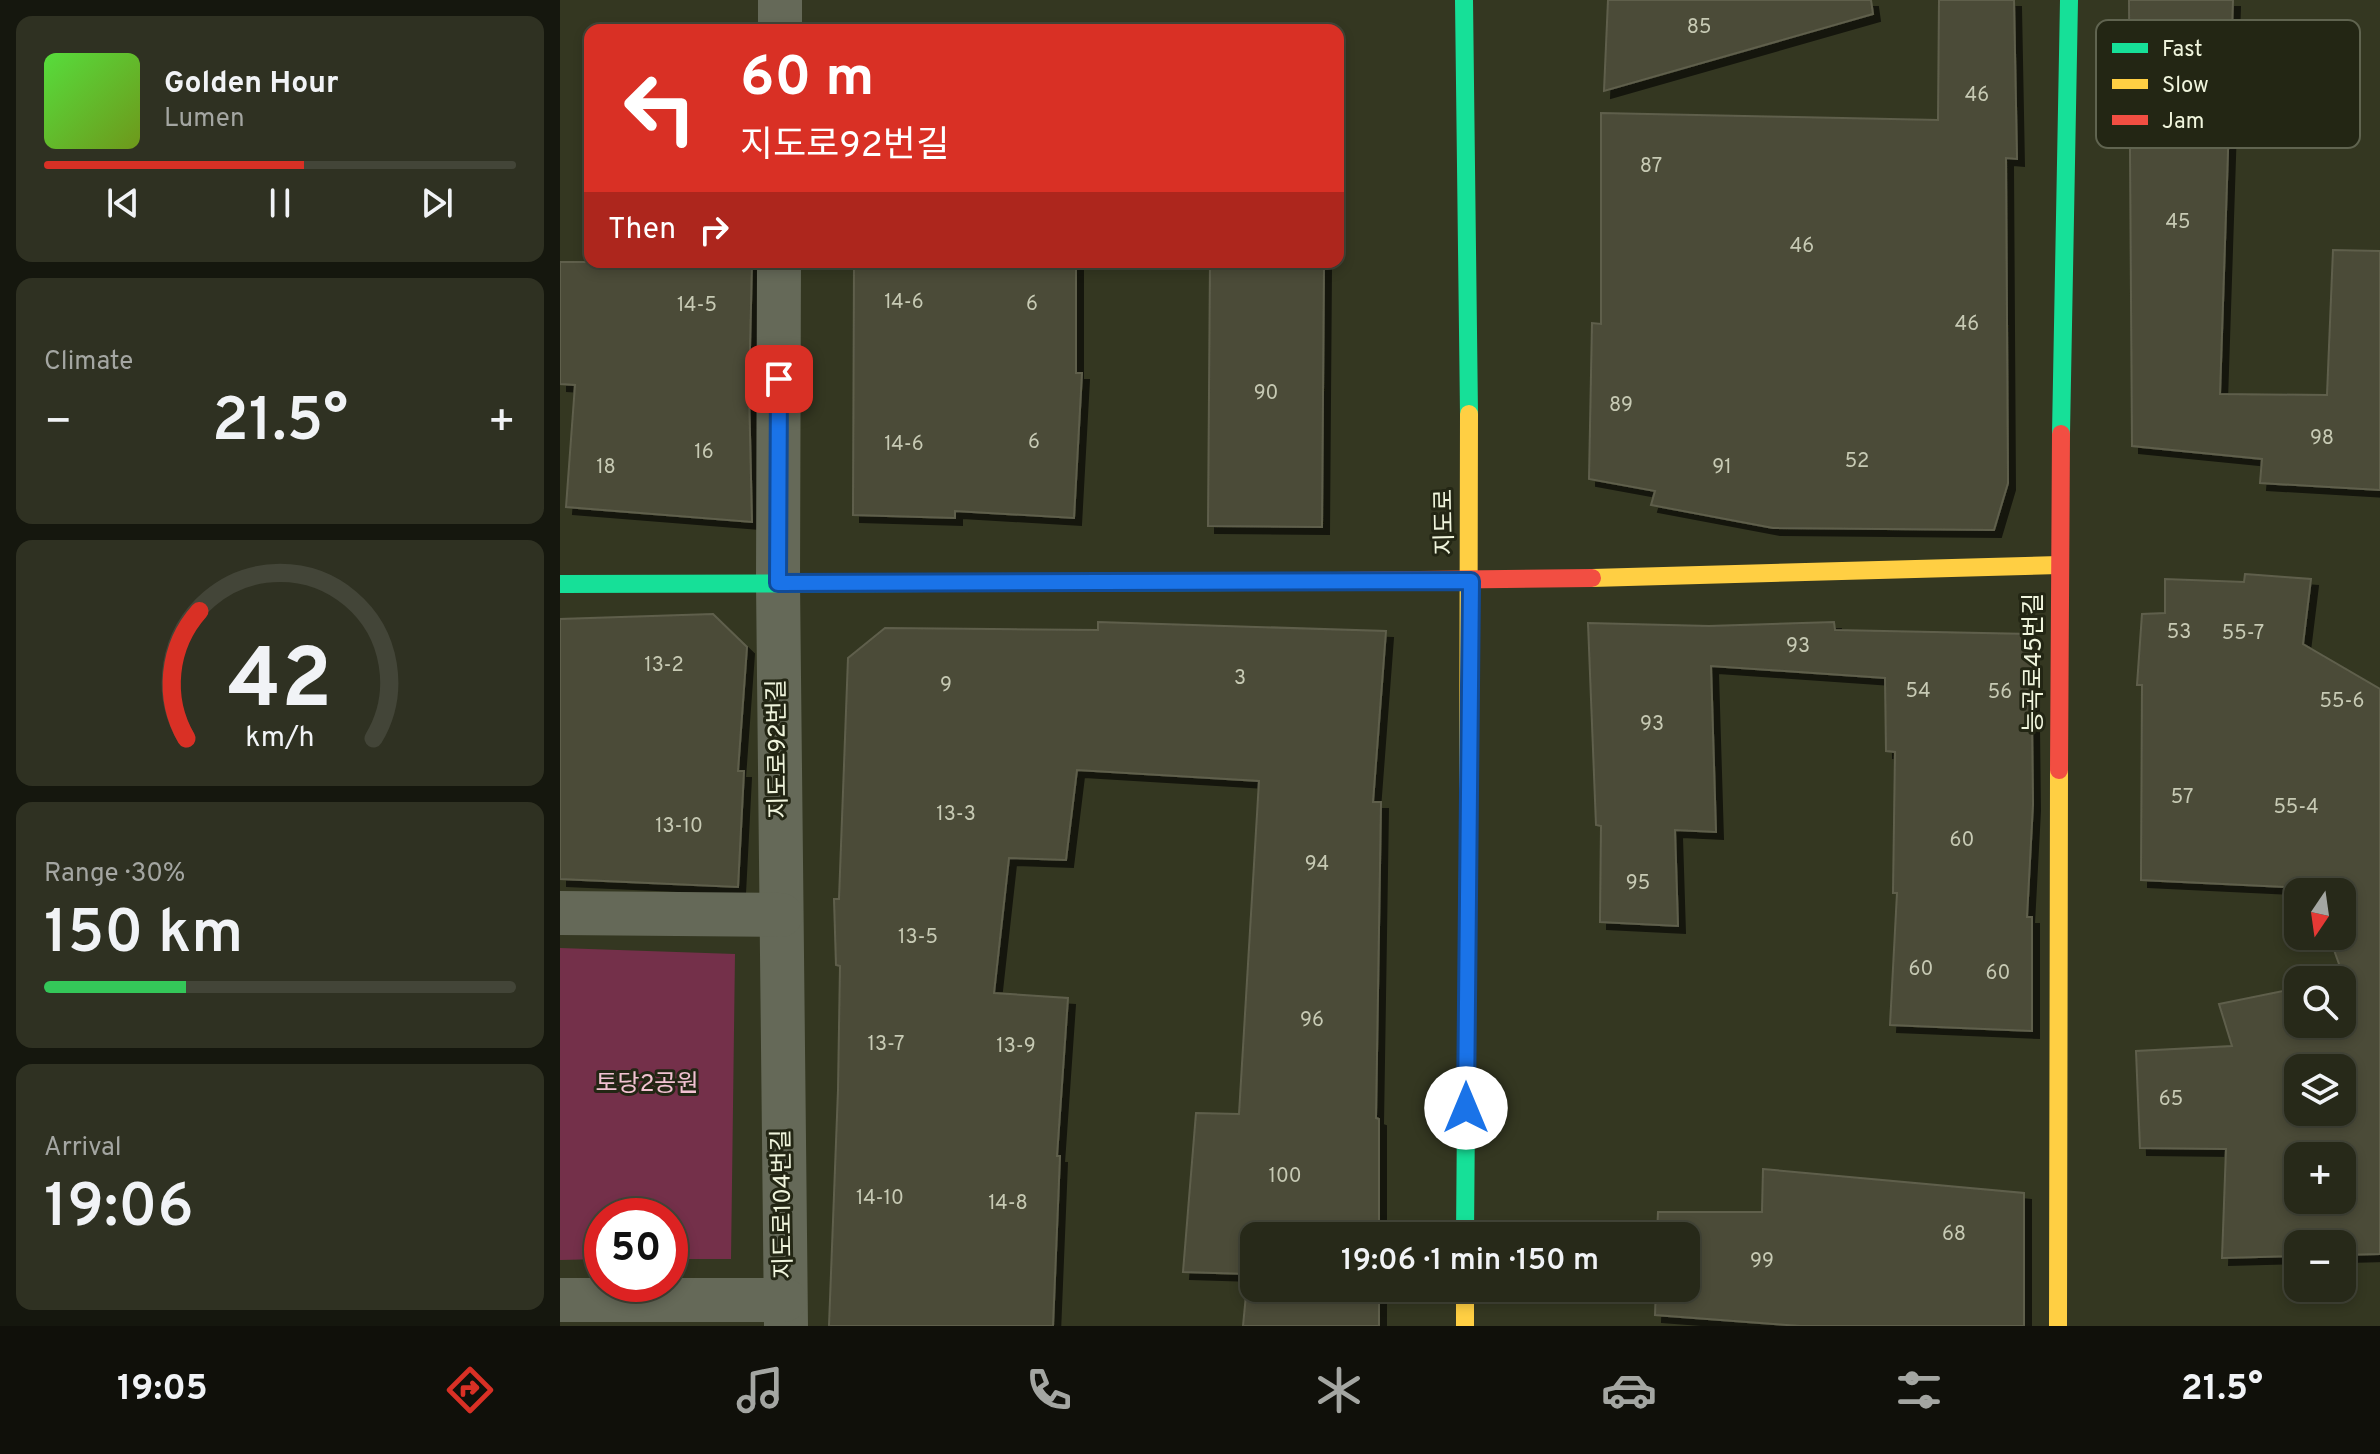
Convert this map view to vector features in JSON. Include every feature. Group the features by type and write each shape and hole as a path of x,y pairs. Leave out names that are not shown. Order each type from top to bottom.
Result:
{"street":[{"path":"780,0 780,24"},
{"name":"지도로","path":"1464,0 1471,581 1465,1222"},
{"name":"능곡로45번길","path":"2058,1326 2059,565 2069,0"},
{"name":"지도로92번길","path":"779,268 778,583 783,1108"},
{"path":"560,584 1471,581 2059,565"},
{"path":"560,913 781,915"},
{"name":"지도로104번길","path":"560,1300 786,1313 783,1108"},
{"path":"1465,1302 1465,1326"}],"green space":[{"name":"토당2공원","path":"560,948 735,954 731,1259 688,1259 688,1198 584,1198 584,1259 560,1260"}],"building":[{"path":"1608,0 1871,0 1873,14 1604,91"},
{"path":"1939,0 2014,0 2017,159 2006,158 2008,483 1994,530 1773,528 1651,505 1655,491 1589,479 1592,323 1601,324 1601,113 1938,120"},
{"path":"2129,0 2233,0 2232,20 2129,20"},
{"path":"2130,148 2228,148 2220,394 2327,395 2333,250 2380,251 2380,490 2260,483 2262,459 2132,446"},
{"path":"560,262 584,262 584,268 752,268 749,391 752,522 566,507 575,385 560,384"},
{"path":"854,268 1076,268 1076,373 1082,373 1074,518 955,511 955,518 853,515"},
{"path":"1210,268 1324,268 1322,527 1208,526"},
{"path":"2245,574 2311,579 2303,644 2380,689 2380,1254 2356,1255 2356,1230 2284,1230 2284,1256 2222,1258 2226,1149 2140,1148 2136,1051 2232,1046 2219,1004 2284,991 2284,1038 2356,1038 2356,966 2340,966 2334,950 2356,950 2356,878 2284,878 2284,887 2141,880 2142,685 2137,685 2142,614 2165,613 2165,579 2244,582"},
{"path":"713,614 747,647 738,771 744,771 738,887 560,879 560,619"},
{"path":"1098,622 1386,631 1373,802 1381,802 1376,1118 1379,1119 1379,1222 1240,1222 1240,1274 1183,1272 1196,1113 1239,1114 1259,781 1077,770 1066,860 1009,858 994,993 1068,998 1057,1156 1060,1156 1053,1326 829,1326 840,966 836,965 834,899 839,899 848,658 885,628 1098,630"},
{"path":"1834,622 1835,630 2031,634 2033,804 2027,917 2032,917 2032,1031 1890,1025 1897,893 1893,893 1895,752 1886,751 1885,678 1711,666 1716,832 1675,830 1678,926 1600,922 1601,826 1596,825 1588,623 1709,626"},
{"path":"1763,1169 2024,1193 2024,1326 1800,1326 1655,1315 1655,1302 1700,1302 1700,1222 1658,1222 1658,1212 1762,1212"},
{"path":"1245,1302 1379,1302 1379,1326 1243,1326"}],"traffic: fast":[{"path":"1464,0 1469,414"},
{"path":"2061,434 2069,0"},
{"path":"560,584 1247,582"},
{"path":"1465,1222 1468,870"}],"traffic: slow":[{"path":"1468,870 1469,414"},
{"path":"1592,578 2059,565"},
{"path":"2058,1326 2059,770"},
{"path":"1465,1302 1465,1326"}],"traffic: jam":[{"path":"2059,770 2061,434"},
{"path":"1247,582 1592,578"}],"route":[{"path":"779,379 778,583 1471,581 1466,1108"}]}
